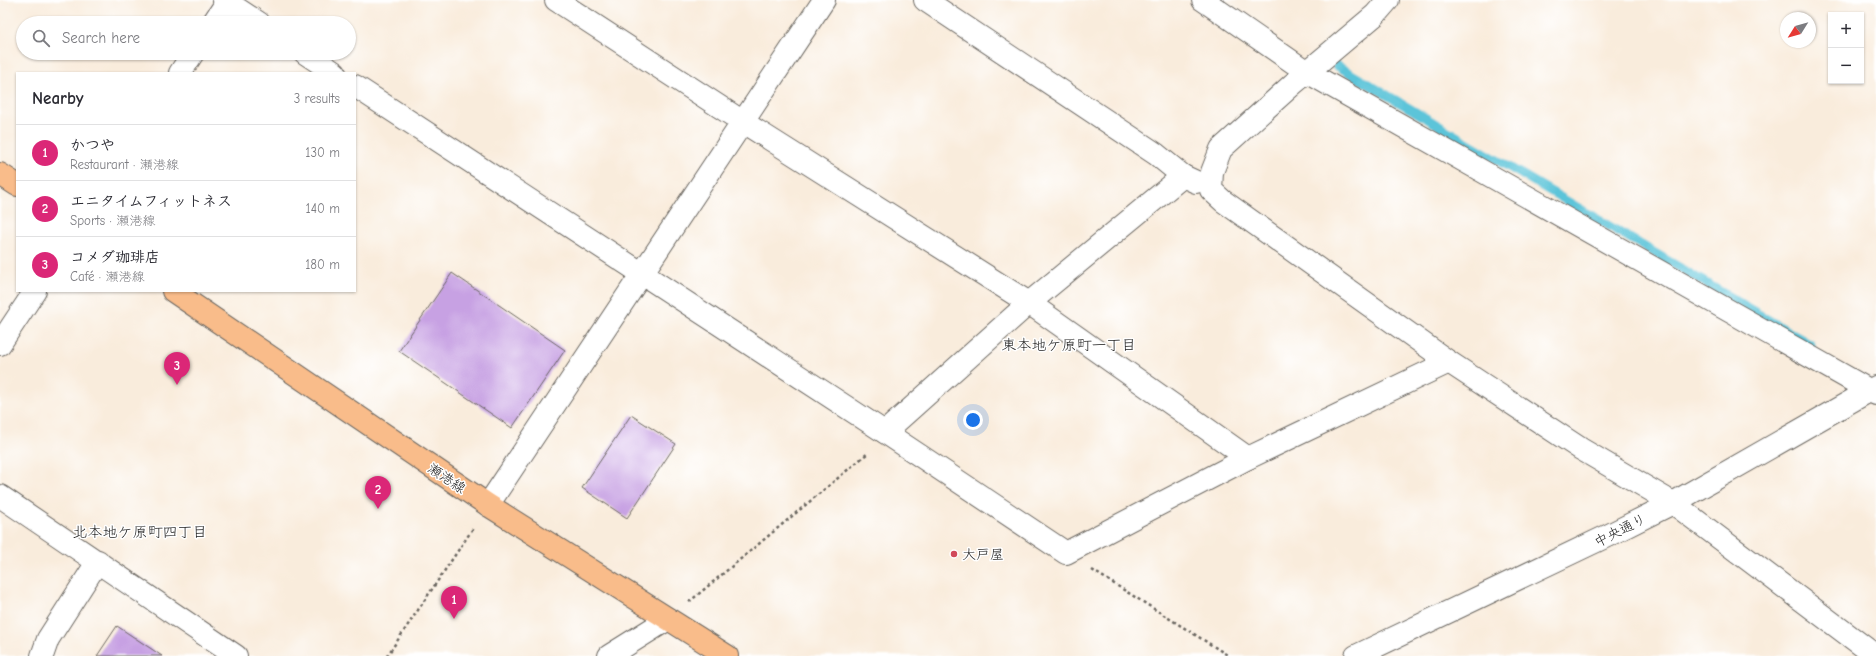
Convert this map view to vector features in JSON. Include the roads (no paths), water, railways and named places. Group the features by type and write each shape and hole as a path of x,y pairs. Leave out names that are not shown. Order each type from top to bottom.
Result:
{"highway":[{"path":"0,174 16,184"},
{"name":"瀬港線","path":"174,292 488,506 727,656"}],"street":[{"path":"556,0 743,122 1029,303 1248,458"},
{"path":"488,506 824,0"},
{"path":"925,0 1156,154 1183,176 1211,190 1223,201 1449,362 1581,449 1673,503 1864,653"},
{"path":"1204,0 1307,72 1874,391"},
{"path":"1211,190 1212,172 1220,149 1307,72 1375,15 1388,0"},
{"path":"217,16 225,1 248,16"},
{"path":"181,72 188,60"},
{"path":"316,60 334,72"},
{"path":"356,87 1066,553 1248,458 1449,362"},
{"path":"887,434 1029,303 1183,176"},
{"path":"0,344 34,292"},
{"name":"中央通り","path":"1356,656 1673,503 1874,391"},
{"path":"0,496 236,656"},
{"path":"42,656 48,639 98,561"},
{"path":"609,656 668,619"}],"waterway":[{"path":"1336,65 1811,345"}],"place":[{"name":"コメダ珈琲店","path":"177,385"},
{"name":"エニタイムフィットネス","path":"378,509"},
{"name":"大戸屋","path":"954,554"},
{"name":"かつや","path":"454,619"}],"district":[{"name":"東本地ケ原町一丁目","path":"1069,345"},
{"name":"北本地ケ原町四丁目","path":"140,532"}]}
